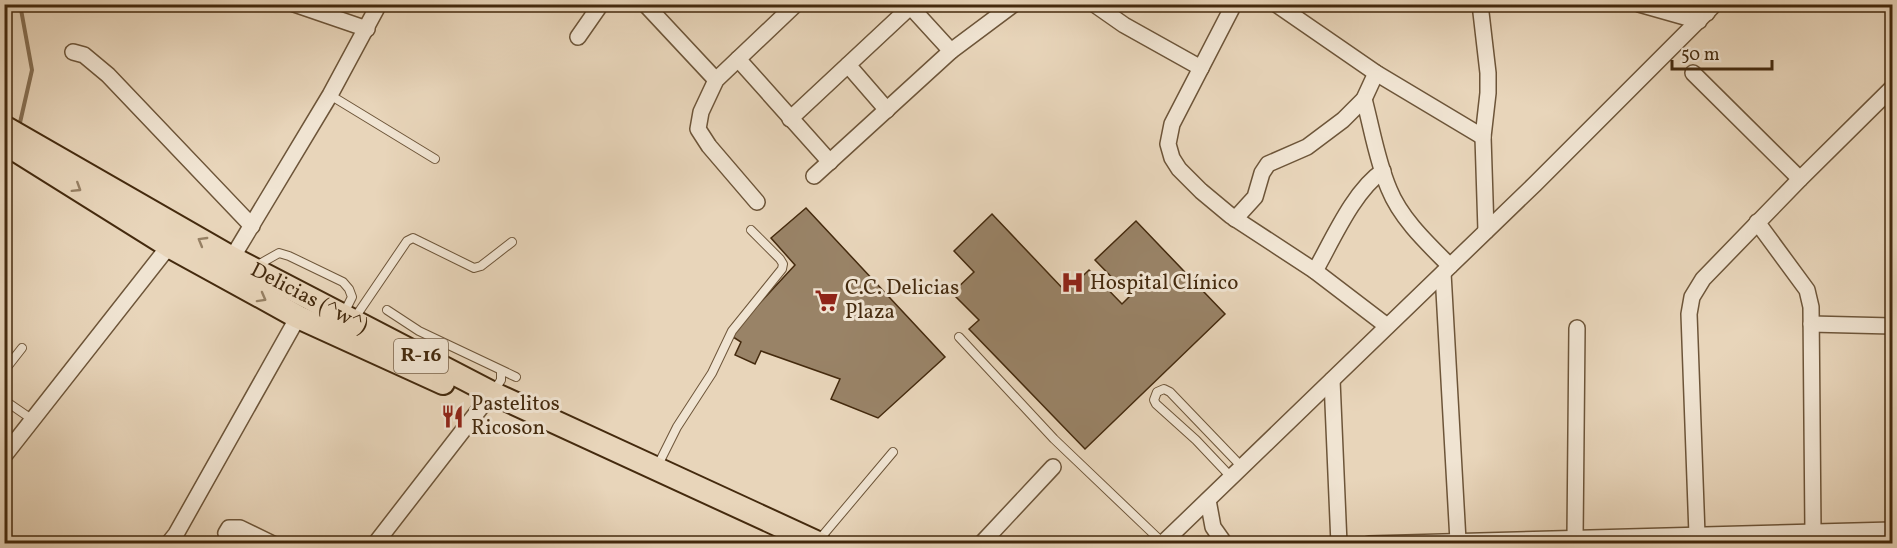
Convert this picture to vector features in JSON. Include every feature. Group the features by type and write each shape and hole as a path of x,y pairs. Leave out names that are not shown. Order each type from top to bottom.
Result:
{"main road":[{"name":"R-16","path":"5,132 31,150"},
{"name":"Delicias (^w^)","path":"31,150 169,246 298,317 656,469 819,543"},
{"name":"Delicias (^w^)","path":"31,150 348,318 411,339 489,398 787,543"}],"street":[{"path":"294,4 367,29"},
{"path":"232,258 330,95 379,4"},
{"path":"578,37 601,4"},
{"path":"645,4 716,80"},
{"path":"757,202 709,146 698,129 701,112 716,80 796,4"},
{"path":"814,176 951,51 1014,4"},
{"path":"1094,4 1201,68"},
{"path":"1234,4 1172,124 1168,144 1179,169 1235,219 1315,271 1387,327"},
{"path":"1276,4 1376,73 1483,137"},
{"path":"1480,4 1488,73 1483,137 1486,231"},
{"path":"1639,4 1707,13"},
{"path":"1689,4 1707,13"},
{"path":"790,119 909,6 951,51"},
{"path":"1162,543 1446,270 1707,13"},
{"path":"73,52 84,55 108,75 252,226"},
{"path":"738,59 830,162"},
{"path":"848,65 887,110"},
{"path":"1235,219 1254,197 1262,173 1268,164 1324,137 1364,99 1376,73"},
{"path":"1693,73 1800,179"},
{"path":"1696,535 1690,304 1696,288 1757,222 1893,88"},
{"path":"1364,99 1389,189 1398,207 1446,270 1458,541"},
{"path":"1315,271 1360,193 1383,171"},
{"path":"1757,222 1807,290 1811,307 1813,532"},
{"path":"4,456 169,246"},
{"path":"168,543 176,534 298,317"},
{"path":"1811,324 1893,326"},
{"path":"1575,538 1577,328"},
{"path":"1332,380 1339,543"},
{"path":"375,543 489,398"},
{"path":"981,543 1053,467"},
{"path":"1208,500 1213,527 1225,543"},
{"path":"236,543 226,533 229,528 240,528 273,543"},
{"path":"1369,543 1485,542 1575,538 1606,540 1696,535 1725,539 1813,532 1844,538 1893,530"}],"lane":[{"path":"330,95 435,159"},
{"path":"656,469 677,427 712,373 732,331 782,269 783,264 780,259 751,230"},
{"path":"348,318 407,241 414,238 474,268 481,266 512,242"},
{"path":"387,310 411,339 516,377"},
{"path":"959,337 1053,440 1162,543"},
{"path":"4,370 22,348"},
{"path":"489,398 501,380 501,371"},
{"path":"1164,389 1170,392 1236,472 1156,404 1154,400 1157,392 1164,389"},
{"path":"4,400 33,420"},
{"path":"819,543 893,452"}],"building":[{"name":"C.C. Delicias Plaza","path":"806,208 945,357 878,418 831,399 840,379 761,351 755,364 735,355 741,342 730,335 795,265 771,238"},
{"name":"Hospital Clínico","path":"992,214 1066,292 1089,270 1122,304 1130,296 1095,260 1136,221 1225,314 1085,449 969,329 979,320 952,293 974,272 954,251"}],"waterway":[{"path":"19,127 32,70 20,4"}],"place":[{"name":"Hospital Clínico","path":"1072,283"},
{"name":"C.C. Delicias Plaza","path":"827,300"},
{"name":"Pastelitos Ricoson","path":"453,416"}]}
